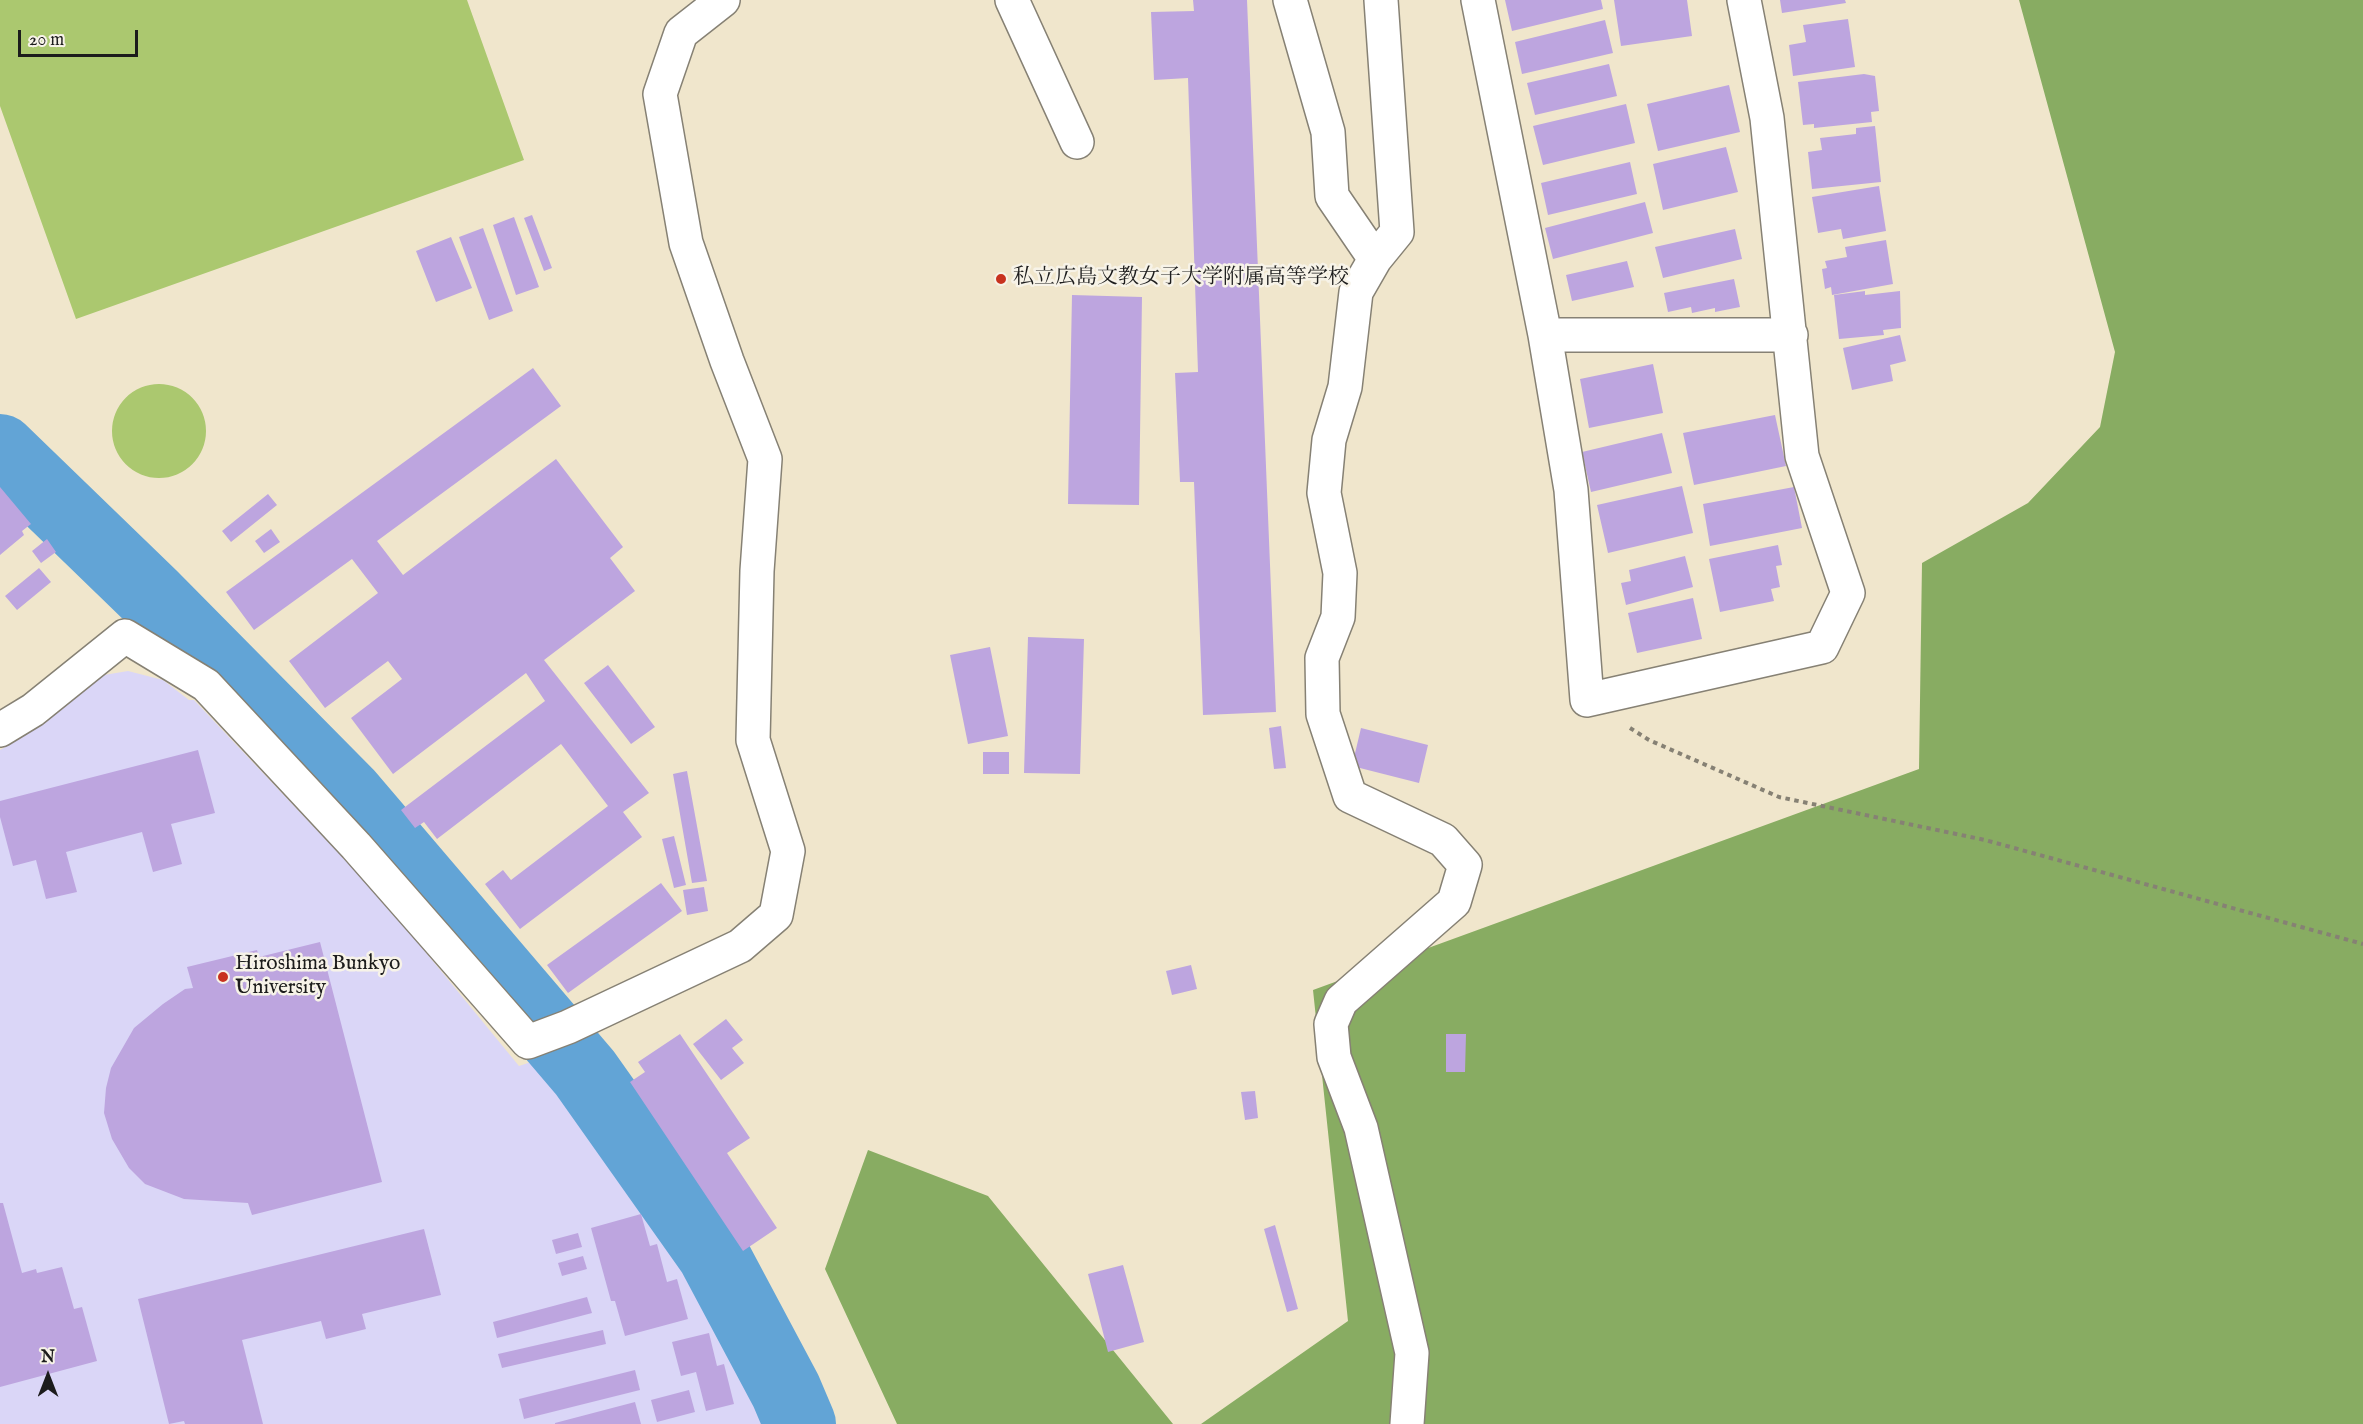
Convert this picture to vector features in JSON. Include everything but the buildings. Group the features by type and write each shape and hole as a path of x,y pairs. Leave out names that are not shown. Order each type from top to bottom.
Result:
{"street":[{"path":"0,730 33,710 126,636 206,686 356,846 528,1042 568,1027 740,946 776,915 788,851 753,740 757,571 765,459 727,361 686,243 660,94 681,33 723,0"},
{"path":"1012,0 1077,142"},
{"path":"1290,0 1328,132 1332,196 1375,259"},
{"path":"1381,0 1397,232 1375,259 1356,292 1346,387 1329,440 1324,493 1340,573 1338,617 1322,658 1323,714 1350,796 1443,840 1466,864 1454,902 1341,1001 1331,1024 1334,1057 1361,1128 1412,1353 1407,1424"},
{"path":"1478,0 1545,335 1571,490 1587,700 1822,647 1848,593 1802,456 1767,118 1744,0"},
{"path":"1545,335 1791,335"}],"path":[{"path":"1587,700 1649,740 1779,797 1985,840 2363,944"}],"shaded area":[{"name":"Hiroshima Bunkyo University","path":"128,671 163,680 189,700 194,700 382,899 519,1066 549,1056 710,1271 790,1424 0,1424 0,750 14,742 98,676"}],"green space":[{"path":"0,0 467,0 524,160 76,319 0,106"},
{"path":"2019,0 2363,0 2363,1424 1201,1424 1348,1321 1313,990 1919,769 1922,563 2028,503 2100,427 2115,352"},
{"path":"159,384 177,387 193,397 203,413 206,431 203,449 193,465 177,475 159,478 141,475 125,465 115,449 112,431 115,413 125,397 141,387"},
{"path":"868,1150 988,1196 1173,1424 897,1424 825,1269"}],"waterway":[{"path":"0,450 152,597 348,795 585,1073 713,1254 786,1391 800,1424"}],"place":[{"name":"私立広島文教女子大学附属高等学校","path":"1001,279"},
{"name":"Hiroshima Bunkyo University","path":"223,977"}]}
